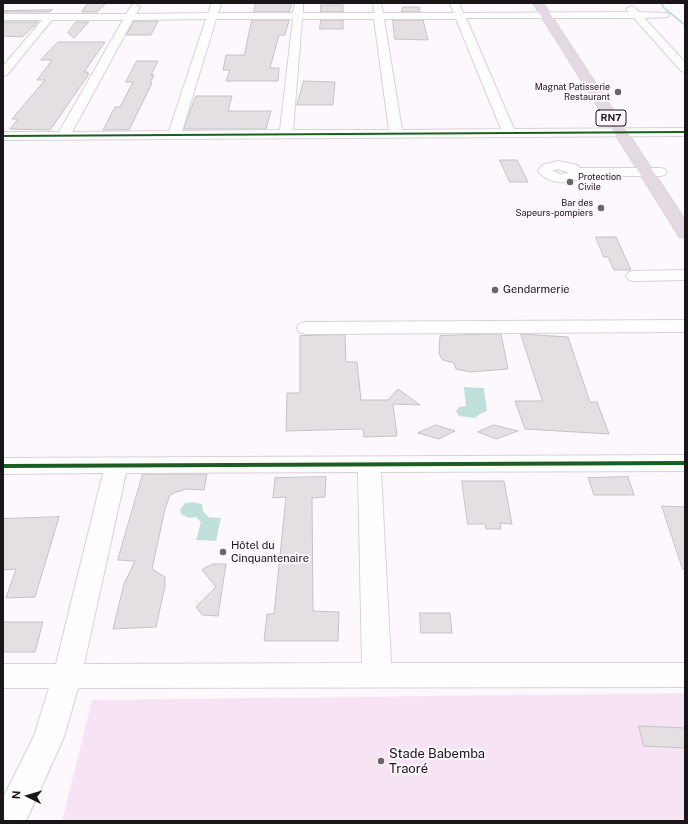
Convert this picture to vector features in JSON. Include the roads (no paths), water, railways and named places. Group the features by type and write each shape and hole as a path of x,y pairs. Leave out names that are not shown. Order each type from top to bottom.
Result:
{"highway":[{"name":"RN7","path":"538,3 549,11 629,136 654,172 685,233"},
{"name":"RN7","path":"654,172 672,190"}],"street":[{"path":"63,136 137,3"},
{"path":"174,135 217,3"},
{"path":"286,135 299,3"},
{"path":"377,3 396,134"},
{"path":"455,3 509,133"},
{"path":"625,3 685,69"},
{"path":"3,18 460,16 549,11 664,15"},
{"path":"3,73 49,17"},
{"path":"3,142 629,136 685,132"},
{"path":"3,136 509,133 629,136"},
{"path":"576,172 654,172"},
{"path":"635,276 685,275"},
{"path":"306,328 685,326"},
{"path":"3,466 685,463"},
{"path":"369,464 377,674"},
{"path":"8,821 21,798 49,737 67,677 116,466"},
{"path":"3,676 685,674"}],"waterway":[{"path":"664,3 662,5 664,8 685,25"}],"place":[{"name":"Magnat Patisserie Restaurant","path":"618,92"},
{"name":"Protection Civile","path":"570,182"},
{"name":"Bar des Sapeurs-pompiers","path":"601,208"},
{"name":"Gendarmerie","path":"495,290"},
{"name":"Hôtel du Cinquantenaire","path":"223,552"},
{"name":"Stade Babemba Traoré","path":"381,761"}]}
